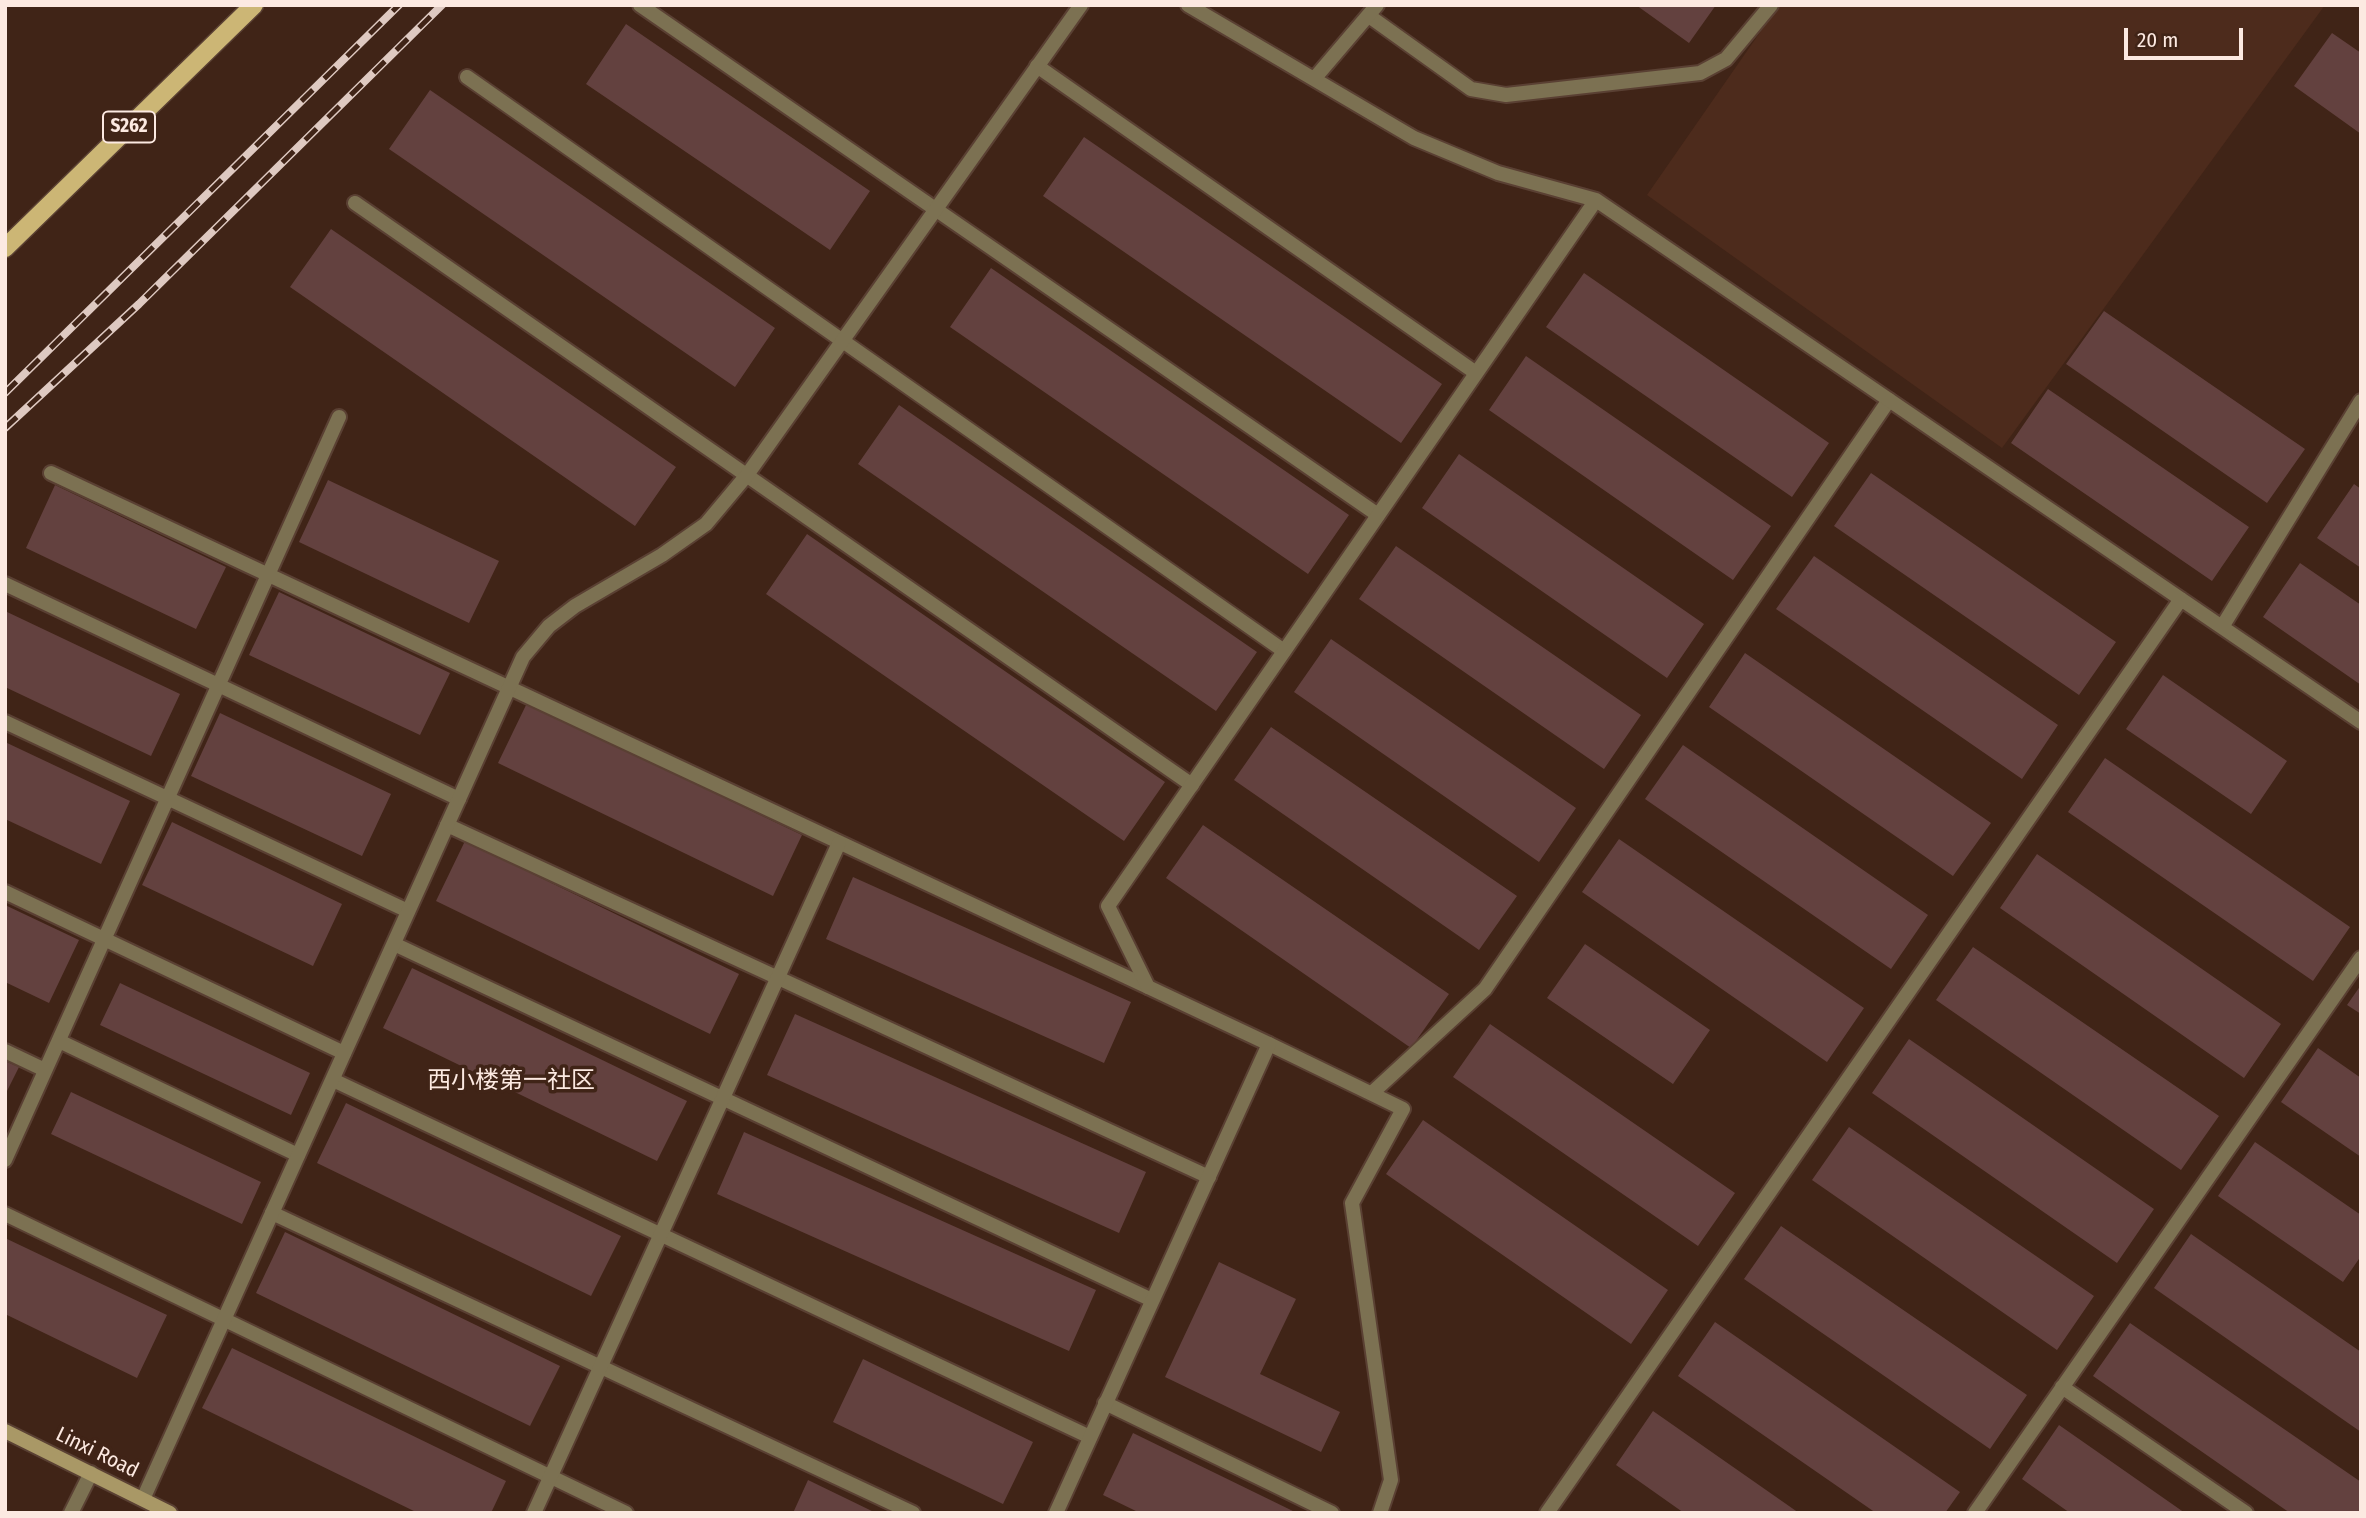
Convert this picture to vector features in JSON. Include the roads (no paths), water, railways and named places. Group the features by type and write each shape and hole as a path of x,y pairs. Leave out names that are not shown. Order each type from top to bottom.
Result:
{"main road":[{"name":"S262","path":"5,248 254,5"},
{"name":"Linxi Road","path":"5,1431 170,1513"}],"street":[{"path":"640,5 1378,516"},
{"path":"143,1499 523,657 549,626 575,606 662,555 706,524 747,475 1081,5"},
{"path":"1188,5 1414,138 1498,173 1595,200 2361,722"},
{"path":"1314,79 1373,11 1471,89 1506,95 1700,73 1726,59 1771,5"},
{"path":"1037,66 1476,373"},
{"path":"467,78 1284,651"},
{"path":"1148,987 1108,906 1595,200"},
{"path":"355,203 1192,785"},
{"path":"1372,1093 1485,989 1889,400"},
{"path":"2222,627 2361,401"},
{"path":"5,1160 339,417"},
{"path":"51,473 1403,1109 1352,1203 1391,1480 1380,1513"},
{"path":"5,584 459,799"},
{"path":"1547,1513 2181,599"},
{"path":"5,722 408,911"},
{"path":"447,825 1209,1177"},
{"path":"534,1513 839,843"},
{"path":"5,892 344,1053"},
{"path":"394,944 1152,1300"},
{"path":"1975,1513 2361,958"},
{"path":"59,1041 299,1154"},
{"path":"1056,1513 1269,1044"},
{"path":"5,1051 45,1070"},
{"path":"333,1080 1090,1437"},
{"path":"272,1213 913,1513"},
{"path":"5,1214 626,1513"},
{"path":"2062,1387 2246,1513"},
{"path":"1105,1403 1332,1513"},
{"path":"71,1513 91,1474"}],"railway":[{"path":"5,393 399,5"},
{"path":"5,428 139,304 442,5"}],"district":[{"name":"西小楼第一社区","path":"511,1081"}]}
